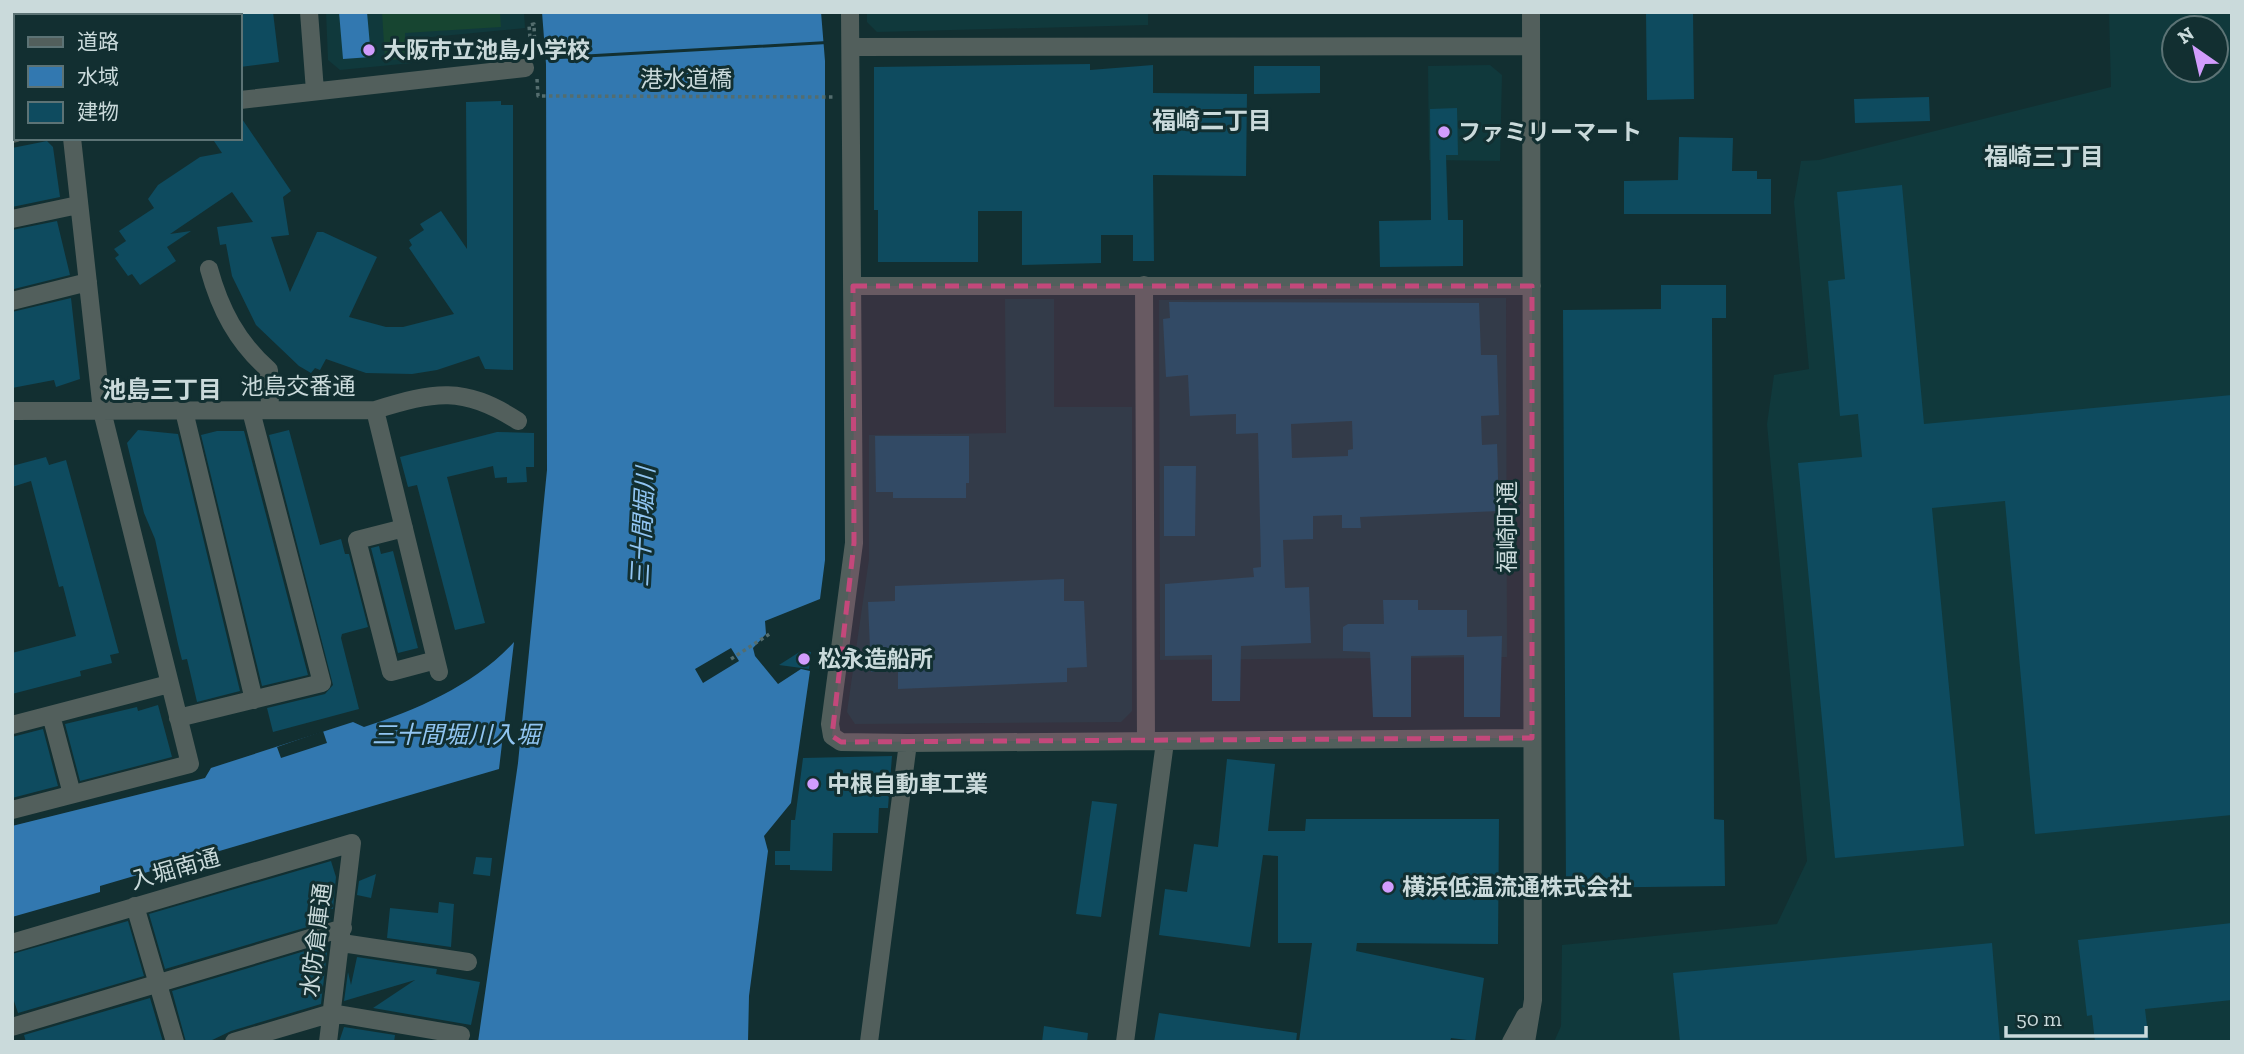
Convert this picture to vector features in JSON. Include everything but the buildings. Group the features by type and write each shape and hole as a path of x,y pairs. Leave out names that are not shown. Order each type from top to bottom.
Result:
{"street":[{"path":"309,12 314,91"},
{"path":"850,12 854,543 830,724 832,736 841,742 908,743 1532,738"},
{"name":"福崎町通","path":"1526,1042 1533,1000 1531,12"},
{"path":"852,47 1531,46"},
{"path":"242,100 531,58"},
{"path":"12,810 190,764 102,411 72,140"},
{"path":"12,219 78,205"},
{"path":"209,269 227,318 243,343 269,370 270,411"},
{"path":"12,301 88,282"},
{"path":"1125,1042 1155,741 1144,285"},
{"path":"853,286 1532,286"},
{"name":"池島交番通","path":"12,411 374,410 423,396 461,395 490,402 518,421"},
{"path":"374,410 404,528 438,666 391,672 357,540 404,528"},
{"path":"184,411 254,700"},
{"path":"178,719 322,682 251,411"},
{"path":"12,725 169,684"},
{"path":"51,715 72,794"},
{"path":"869,1042 908,743"},
{"name":"入堀南通","path":"12,943 352,843"},
{"name":"水防倉庫通","path":"328,1042 352,843"},
{"path":"135,906 175,1042"},
{"path":"12,1027 156,983 342,936 468,961"},
{"path":"1511,1042 1533,1000"},
{"path":"234,1042 332,1013 402,1034 461,1035"}],"path":[{"path":"534,24 531,58 529,25 534,24"},
{"name":"港水道橋","path":"538,96 833,97"},
{"path":"731,659 771,633"}],"highlighted area":[{"path":"853,286 1532,286 1532,738 841,742 832,736 854,543"}],"shaded area":[{"name":"大阪市立池島小学校","path":"326,12 524,12 525,28 411,39 412,63 340,70 328,60"},
{"path":"867,12 1148,12 1148,25 877,32 867,22"},
{"path":"2109,12 2232,12 2232,1042 1554,1042 1561,1026 1562,945 1777,924 1807,861 1767,424 1774,375 1809,369 1794,202 1801,161 1819,160 2111,87"},
{"path":"1490,65 1502,75 1500,161 1429,160 1428,66"},
{"path":"1506,298 1507,657 1160,660 1159,300"},
{"path":"1005,299 1054,299 1054,407 1132,407 1132,711 1121,722 855,724 847,712 869,559 869,435 1006,433"}],"green space":[{"path":"382,12 500,12 501,27 405,33 406,59 385,60"}],"water":[{"path":"339,12 367,12 371,57 343,59"},
{"name":"三十間堀川","path":"542,12 821,12 825,61 825,560 820,599 765,621 766,634 753,648 755,656 778,684 801,669 810,671 791,803 764,836 768,851 749,996 748,1042 478,1042 518,763 547,470 546,64"},
{"name":"三十間堀川入堀","path":"514,642 499,769 100,886 100,892 12,917 12,826 205,778 211,768 353,722 364,727 384,720 425,704 464,683 482,671"}],"pier":[{"path":"827,41 827,44 542,60 542,57"},
{"path":"731,648 739,661 703,683 695,669"},
{"path":"323,731 327,743 281,758 277,747"}],"place":[{"name":"大阪市立池島小学校","path":"369,50"},
{"name":"ファミリーマート","path":"1444,132"},
{"name":"松永造船所","path":"804,659"},
{"name":"中根自動車工業","path":"813,784"},
{"name":"横浜低温流通株式会社","path":"1388,887"}],"district":[{"name":"福崎二丁目","path":"1212,121"},
{"name":"福崎三丁目","path":"2044,157"},
{"name":"池島三丁目","path":"162,390"}]}
